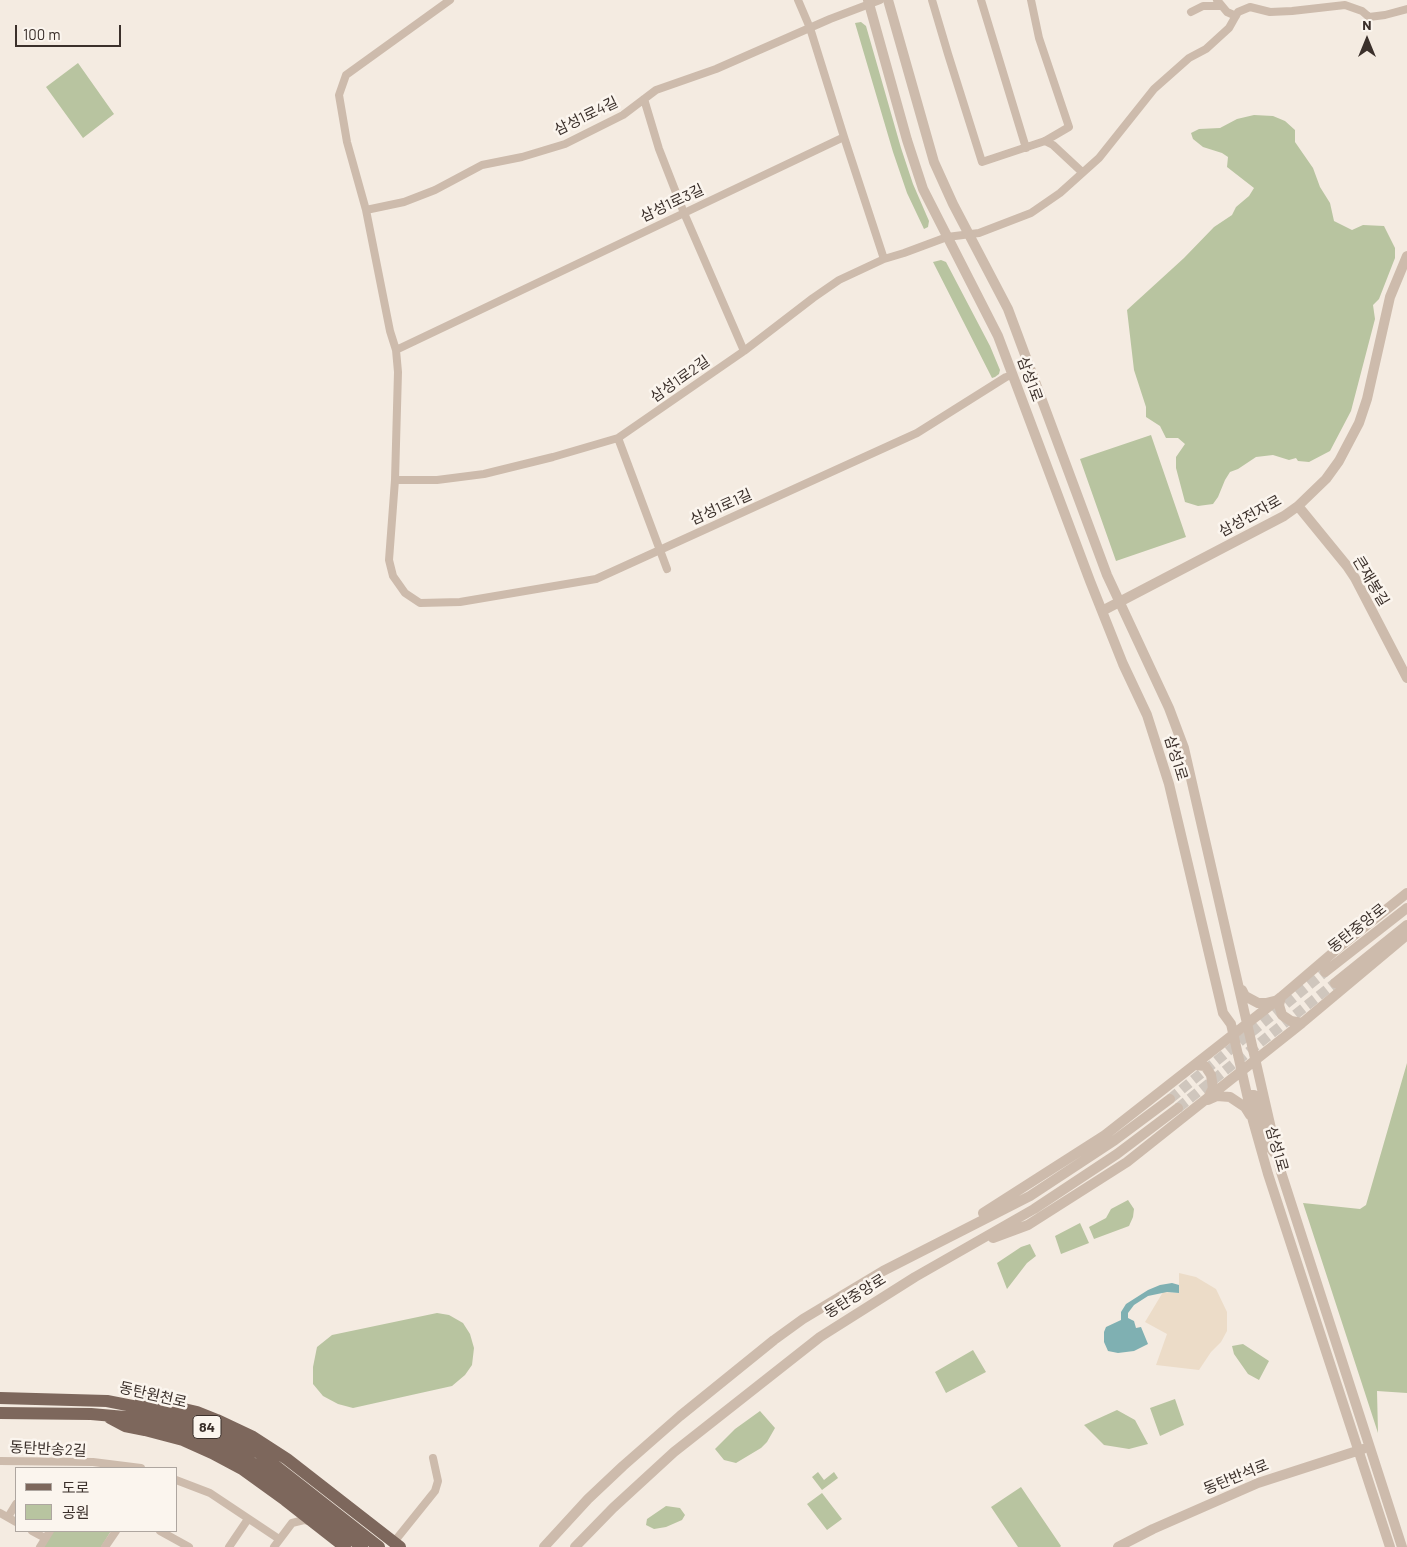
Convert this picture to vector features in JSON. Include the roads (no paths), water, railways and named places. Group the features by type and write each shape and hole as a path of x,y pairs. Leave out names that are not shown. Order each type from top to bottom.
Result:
{"main road":[{"path":"107,1401 128,1397 161,1403 197,1412 235,1428 287,1459 397,1545"},
{"name":"동탄원천로","path":"0,1398 107,1401 164,1412 196,1423 234,1439 259,1453 282,1469 379,1547"},
{"name":"동탄원천로","path":"0,1413 106,1415 142,1420 189,1432 224,1446 262,1469 362,1547"},
{"path":"106,1415 125,1426 164,1435 212,1453 242,1469 345,1547"}],"street":[{"path":"396,480 398,372 396,350 390,331 366,210 347,142 339,95 346,75 450,0"},
{"path":"798,0 810,28 884,258"},
{"name":"삼성1로4길","path":"366,210 404,202 435,190 482,165 522,157 565,144 623,115 656,90 716,69 857,9 868,2 880,0"},
{"name":"삼성1로","path":"888,0 934,162 953,204 971,235 1008,309 1107,575 1169,708 1184,748 1278,1157 1371,1446 1374,1464 1402,1547"},
{"path":"932,0 982,162 1045,141 1069,128 1039,38 1031,0"},
{"path":"981,0 1026,148"},
{"name":"삼성1로","path":"868,2 912,157 923,189 951,237 998,336 1102,611 1147,715 1169,784 1223,1013 1231,1024 1253,1121 1268,1174 1390,1547"},
{"path":"1191,12 1203,6 1219,3 1227,12 1236,16 1238,12 1250,7 1278,12 1346,5 1362,11 1369,17 1385,16 1407,9"},
{"name":"삼성1로2길","path":"396,480 437,480 484,474 618,438 744,351 819,293 839,280 884,258 904,254 951,237 971,235 1031,213 1060,193 1099,158 1154,89 1189,58 1206,49 1229,28 1236,16"},
{"path":"644,99 659,149 684,213 744,351"},
{"name":"삼성1로3길","path":"396,350 844,137"},
{"path":"1045,141 1082,172"},
{"name":"삼성전자로","path":"1102,611 1250,534 1298,506 1326,479 1335,467 1359,424 1367,399 1390,297 1407,256"},
{"name":"삼성1로1길","path":"396,480 389,560 393,576 405,593 420,602 460,602 596,579 917,433 1006,377 1013,375"},
{"path":"618,438 658,550 667,569"},
{"name":"큰재봉길","path":"1298,506 1355,578 1407,678"},
{"path":"952,1235 1017,1190 1105,1135 1282,997 1407,894"},
{"name":"동탄중앙로","path":"1325,972 1407,908"},
{"path":"1335,983 1407,925"},
{"path":"960,1251 1028,1225 1126,1162 1302,1023 1407,935"},
{"path":"1236,979 1246,996 1258,1003 1266,1003 1282,997"},
{"path":"1282,997 1279,1005 1282,1015 1291,1022 1302,1023"},
{"path":"1195,1065 1205,1066 1211,1075 1213,1088 1205,1099"},
{"path":"1248,1100 1251,1095 1254,1096 1267,1144 1278,1157"},
{"path":"1205,1099 1217,1096 1230,1096 1245,1107 1253,1121"},
{"path":"952,1235 1030,1196 1115,1140 1170,1099"},
{"name":"동탄중앙로","path":"575,1547 674,1452 820,1337 870,1304 1034,1209 1117,1154 1178,1108"},
{"name":"동탄중앙로","path":"544,1547 588,1499 623,1466 680,1416 774,1340 843,1294 952,1235"},
{"path":"1343,1456 1352,1432"},
{"name":"동탄반석로","path":"1118,1547 1161,1525 1258,1483 1371,1446"},
{"path":"397,1545 435,1491 438,1481 433,1458"},
{"path":"40,1467 44,1460"},
{"name":"동탄반송2길","path":"0,1461 44,1460 124,1467"},
{"path":"178,1481 210,1493 279,1539"},
{"path":"285,1500 290,1508 292,1523"},
{"path":"8,1517 15,1506"},
{"path":"0,1513 15,1521"},
{"path":"229,1547 248,1518"},
{"path":"274,1547 292,1523 304,1520 314,1522"},
{"path":"34,1532 45,1538"},
{"path":"40,1547 49,1532"},
{"path":"105,1547 115,1532"},
{"path":"162,1532 189,1547"}],"water":[{"path":"1172,1283 1179,1285 1179,1293 1167,1292 1148,1296 1134,1305 1128,1313 1128,1318 1134,1321 1136,1328 1141,1327 1148,1344 1134,1351 1118,1353 1108,1351 1104,1342 1104,1332 1106,1327 1121,1320 1121,1312 1126,1304 1148,1290"}],"tunnel":[{"path":"1170,1099 1325,972"},
{"path":"1178,1108 1335,983"}]}
